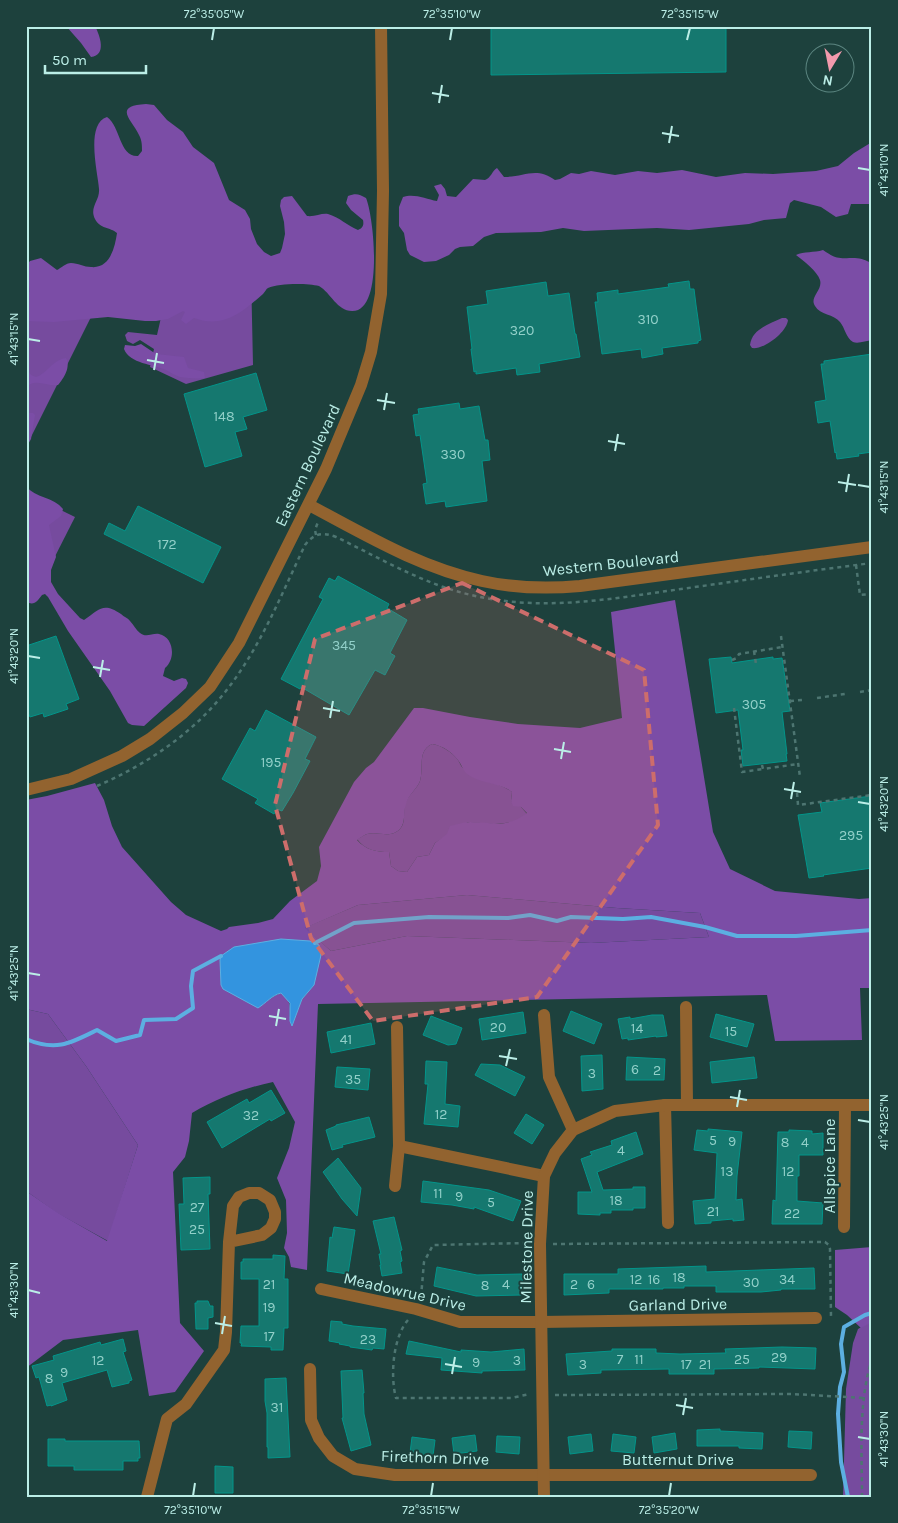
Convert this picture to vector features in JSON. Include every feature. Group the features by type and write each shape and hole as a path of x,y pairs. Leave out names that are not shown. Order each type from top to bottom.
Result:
{"street":[{"name":"Eastern Boulevard","path":"26,790 71,780 122,756 150,739 183,713 210,686 239,643 326,469 361,385 371,352 381,294 383,191 381,26"},
{"name":"Western Boulevard","path":"309,505 415,559 476,580 517,587 553,588 586,586 872,546"},
{"path":"686,1006 687,1105"},
{"path":"544,1015 549,1077 573,1130"},
{"path":"396,1186 399,1146 397,1027"},
{"path":"665,1105 668,1224"},
{"name":"Milestone Drive","path":"544,1497 540,1244 544,1176 555,1153 573,1130 615,1111 665,1105 872,1105"},
{"name":"Allspice Lane","path":"844,1227 845,1105"},
{"path":"399,1146 544,1176"},
{"path":"146,1497 167,1419 186,1404 224,1350 229,1242"},
{"name":"Meadowrue Drive","path":"322,1288 416,1309 460,1322 541,1322"},
{"name":"Garland Drive","path":"541,1322 816,1318"},
{"name":"Firethorn Drive","path":"310,1369 311,1420 319,1438 333,1456 355,1468 395,1475 544,1475"},
{"name":"Butternut Drive","path":"544,1475 811,1475"}],"path":[{"path":"97,786 134,768 164,750 197,721 224,692 255,646 305,545 310,538 318,534 336,537 406,572 448,589 485,598 536,604 593,601 872,563"},
{"path":"856,565 860,595 872,594"},
{"path":"781,636 800,777"},
{"path":"732,660 737,658 739,654 782,647"},
{"path":"754,652 756,664"},
{"path":"860,692 872,690"},
{"path":"817,698 845,694"},
{"path":"790,701 802,700"},
{"path":"734,708 742,772 798,764"},
{"path":"762,765 763,770"},
{"path":"796,793 798,805 872,795"},
{"path":"549,1244 738,1241 825,1242 829,1245 830,1249 831,1316"},
{"path":"420,1302 424,1262 433,1245 531,1243"},
{"path":"412,1315 398,1337 394,1371 396,1398 511,1398 534,1394"},
{"path":"862,1497 862,1430 868,1369 872,1358"},
{"path":"551,1395 792,1394 865,1398"}],"highlighted area":[{"path":"462,583 644,670 658,825 537,997 373,1021 311,938 275,805 315,639"}],"shaded area":[{"path":"66,26 95,26 101,44 99,53 91,57"},
{"path":"136,105 154,105 167,120 183,132 193,147 214,163 229,200 245,210 250,219 251,229 257,244 264,252 271,256 280,253 282,248 285,234 280,206 281,200 284,197 292,196 307,216 328,214 358,230 363,226 363,220 346,203 348,196 351,195 357,194 366,198 372,224 374,262 373,281 369,296 362,307 352,311 347,310 338,305 319,286 293,284 268,288 248,307 223,320 205,321 194,318 186,324 181,320 185,312 183,311 168,319 156,321 108,317 54,322 26,321 26,293 30,292 26,266 30,261 41,258 57,270 71,263 97,267 107,261 110,256 115,245 117,233 100,225 93,215 99,193 94,150 96,129 100,121 107,117 115,127 127,152 138,156 142,151 141,141 127,115 127,111"},
{"path":"872,142 872,204 851,204 848,214 836,217 821,207 794,200 790,203 786,218 764,220 749,224 689,230 657,228 584,231 563,228 541,232 496,233 484,237 473,246 455,249 449,255 436,261 424,262 410,255 407,250 404,233 399,226 399,207 403,197 416,196 437,201 439,195 434,186 441,184 447,196 456,197 473,179 485,180 497,168 504,177 536,173 555,180 571,173 579,174 591,171 615,175 638,171 657,173 682,170 716,177 745,173 773,174 816,171 838,166"},
{"path":"823,250 835,257 859,258 872,263 872,340 860,343 853,342 837,319 820,311 815,306 814,300 820,287 820,280 813,270 796,255"},
{"path":"251,272 253,365 186,384 150,367 154,349 140,340 133,344 127,341 125,335 128,332 157,335 171,274"},
{"path":"113,273 26,447 26,274"},
{"path":"782,318 788,320 784,330 779,335 763,346 752,348 750,345 751,339 758,331"},
{"path":"141,344 156,354 184,357 188,368 204,372 205,378 180,377 161,368 136,361 124,349 125,345 135,346"},
{"path":"66,358 67,369 58,385 33,383 26,388 26,367 31,375 36,377 57,361"},
{"path":"26,413 33,413 35,415 31,439 26,448"},
{"path":"26,486 34,493 55,502 63,509 61,516 49,525 56,557 51,570 51,582 58,594 80,618 84,620 102,608 110,608 128,619 142,634 159,634 168,639 172,654 163,676 174,681 182,678 186,679 188,683 186,688 144,726 128,723 110,691 68,631 48,597 45,594 34,603 26,602"},
{"path":"26,493 75,517 41,584 26,586"},
{"path":"675,600 713,832 730,869 775,891 859,899 872,898 872,988 860,988 862,1040 775,1041 767,995 318,1004 307,1270 291,1267 289,1257 284,1248 287,1233 286,1200 277,1178 289,1148 295,1122 273,1082 241,1090 192,1113 185,1157 173,1172 180,1323 204,1351 175,1392 149,1396 138,1330 63,1340 26,1368 26,1191 58,1213 107,1241 138,1145 86,1066 48,1014 26,1009 26,800 95,783 104,800 112,826 122,847 171,902 186,915 221,931 229,927 273,919 290,901 317,881 321,866 319,847 354,782 374,762 414,708 518,724 580,728 622,718 611,612","holes":["432,744 452,753 465,772 471,777 501,786 512,792 511,801 513,806 521,807 527,813 506,823 467,822 450,826 447,834 435,843 429,855 417,857 407,872 398,871 391,866 389,852 372,850 357,840 367,834 392,834 400,829 407,801 420,781 424,751","467,895 700,913 709,937 591,943 407,936 331,951 305,928 358,905","221,956 314,985 302,999 292,1025 288,1001 281,993 261,1004 257,1005 248,1002"]},
{"path":"432,744 450,752 463,768 475,777 512,792 511,801 521,807 527,814 516,822 494,824 468,822 435,843 429,855 417,857 407,872 398,871 391,866 389,852 371,850 357,839 371,833 392,834 402,827 405,804 420,781 424,751"},
{"path":"467,895 700,913 709,937 591,943 407,936 331,951 304,928 358,905"},
{"path":"26,1009 48,1014 86,1066 138,1145 108,1241 57,1213 26,1191"},
{"path":"872,1247 872,1322 861,1328 835,1307 835,1250"},
{"path":"872,1322 872,1497 843,1497 846,1389 853,1343 858,1329"}],"water":[{"path":"281,939 310,941 319,945 321,955 314,985 302,999 292,1026 290,1021 290,1003 281,993 272,997 258,1008 223,989 221,985 221,956 234,947"}],"building":[{"path":"491,26 726,26 726,72 491,75"},
{"path":"689,281 690,289 694,289 701,340 698,343 662,348 663,354 642,358 641,349 602,354 595,302 598,302 597,293 618,290 618,294 669,287 668,284"},
{"path":"546,282 548,296 569,293 580,357 539,364 540,372 517,375 516,368 476,374 476,371 474,372 467,307 488,304 486,291"},
{"path":"872,354 872,452 837,459 830,421 818,423 815,402 826,400 821,364 824,364 824,361"},
{"path":"256,373 267,410 243,417 247,429 235,432 242,456 205,467 184,394"},
{"path":"459,403 460,409 479,406 485,440 488,440 490,460 482,461 487,501 446,507 445,501 426,504 423,484 427,483 420,435 416,436 413,415 419,414 418,409"},
{"path":"138,506 221,547 203,583 104,534 109,523 125,531"},
{"path":"338,576 389,604 387,608 407,620 390,653 395,656 385,675 375,670 349,715 301,687 300,689 281,679 323,599 319,597 329,578 335,581"},
{"path":"56,636 79,699 66,704 68,709 44,717 43,713 30,717 26,708 26,646"},
{"path":"731,657 732,663 773,657 773,659 782,658 790,711 782,712 787,761 743,766 738,710 716,713 709,659"},
{"path":"266,710 316,737 305,759 310,761 293,793 282,811 277,809 274,814 255,803 258,799 222,779 250,728 255,731"},
{"path":"871,796 872,868 809,878 798,815 822,812 820,803"},
{"path":"571,1011 602,1024 594,1044 563,1031"},
{"path":"523,1012 526,1033 482,1040 479,1019"},
{"path":"716,1014 754,1024 747,1047 710,1037"},
{"path":"663,1015 667,1036 622,1039 618,1019"},
{"path":"431,1016 462,1028 456,1044 448,1045 423,1035"},
{"path":"371,1023 375,1044 331,1053 327,1032"},
{"path":"602,1055 603,1089 582,1091 581,1056"},
{"path":"627,1057 665,1059 664,1080 626,1080"},
{"path":"754,1057 757,1078 712,1083 710,1062"},
{"path":"426,1061 447,1062 445,1104 460,1106 458,1127 424,1124 428,1084 425,1084"},
{"path":"481,1064 500,1065 525,1077 515,1096 475,1075"},
{"path":"337,1067 370,1069 368,1090 335,1087"},
{"path":"271,1090 285,1113 271,1121 270,1119 222,1148 207,1122 247,1099 249,1103"},
{"path":"526,1114 544,1125 532,1144 514,1133"},
{"path":"369,1117 375,1137 342,1145 343,1147 332,1150 326,1130 336,1125"},
{"path":"708,1129 742,1132 736,1200 742,1199 744,1220 733,1221 733,1219 695,1224 693,1201 715,1199 717,1153 694,1150 697,1130 708,1131"},
{"path":"789,1130 812,1131 812,1134 823,1133 823,1155 799,1155 799,1176 797,1176 797,1201 823,1203 822,1224 772,1224 773,1200 776,1201 778,1132 789,1132"},
{"path":"636,1132 643,1154 597,1172 603,1190 645,1187 645,1208 611,1210 611,1213 600,1213 600,1215 578,1214 578,1192 592,1192 581,1159 592,1155 590,1152 612,1145 611,1141"},
{"path":"338,1158 361,1188 357,1216 323,1172"},
{"path":"210,1177 210,1194 208,1194 210,1249 181,1250 179,1204 184,1204 183,1178"},
{"path":"423,1181 489,1190 521,1201 513,1221 474,1207 474,1209 421,1202"},
{"path":"394,1217 402,1250 400,1251 402,1261 400,1262 402,1273 382,1276 379,1254 381,1254 373,1221"},
{"path":"334,1227 355,1230 348,1274 327,1271 330,1237 332,1238"},
{"path":"273,1255 285,1256 284,1279 288,1279 288,1328 284,1328 283,1350 271,1350 271,1347 241,1346 241,1326 259,1326 259,1279 241,1279 241,1262 243,1262 243,1259 273,1259"},
{"path":"706,1266 706,1272 814,1268 815,1289 716,1292 716,1286 684,1286 684,1288 663,1289 609,1289 609,1293 564,1295 564,1274 618,1274 618,1269"},
{"path":"437,1267 477,1275 522,1274 523,1295 476,1296 434,1286"},
{"path":"197,1301 208,1301 210,1306 213,1306 213,1317 208,1318 208,1329 196,1329 195,1303"},
{"path":"331,1321 353,1326 386,1329 384,1349 373,1348 372,1350 350,1347 329,1341"},
{"path":"123,1339 126,1351 123,1352 132,1380 129,1383 112,1387 107,1370 62,1383 67,1400 47,1406 39,1377 36,1378 32,1366 54,1360 53,1356 100,1342 101,1345"},
{"path":"409,1341 461,1352 461,1350 491,1352 524,1349 525,1370 482,1371 482,1373 441,1370 442,1358 406,1354"},
{"path":"816,1348 815,1369 759,1367 714,1369 714,1374 669,1374 669,1369 601,1370 601,1373 568,1375 566,1354 612,1351 612,1349 656,1349 656,1353 680,1354 726,1353 725,1349"},
{"path":"362,1370 364,1414 371,1445 351,1451 342,1418 341,1371"},
{"path":"286,1378 290,1457 268,1458 265,1379"},
{"path":"720,1429 720,1431 763,1433 762,1449 739,1448 739,1446 697,1446 697,1430"},
{"path":"789,1431 812,1432 811,1449 788,1447"},
{"path":"675,1433 677,1449 654,1453 652,1437"},
{"path":"591,1434 593,1451 570,1454 568,1437"},
{"path":"613,1434 636,1437 634,1453 611,1451"},
{"path":"475,1435 477,1451 454,1454 452,1438"},
{"path":"497,1436 520,1437 519,1454 496,1452"},
{"path":"412,1437 435,1440 433,1456 410,1453"},
{"path":"48,1439 65,1439 65,1441 139,1441 140,1458 138,1458 138,1461 123,1461 123,1470 74,1470 74,1466 48,1466"},
{"path":"215,1466 233,1467 233,1493 215,1493"}],"waterway":[{"path":"315,943 354,923 429,917 508,918 530,915 557,921 571,917 623,919 651,917 705,927 737,936 796,936 872,930"},
{"path":"26,1039 46,1045 55,1045 71,1042 97,1030 116,1041 140,1035 144,1020 176,1019 193,1008 191,986 193,971 221,956"},
{"path":"848,1497 841,1462 838,1414 840,1387 844,1372 841,1344 844,1327 872,1313"}]}
